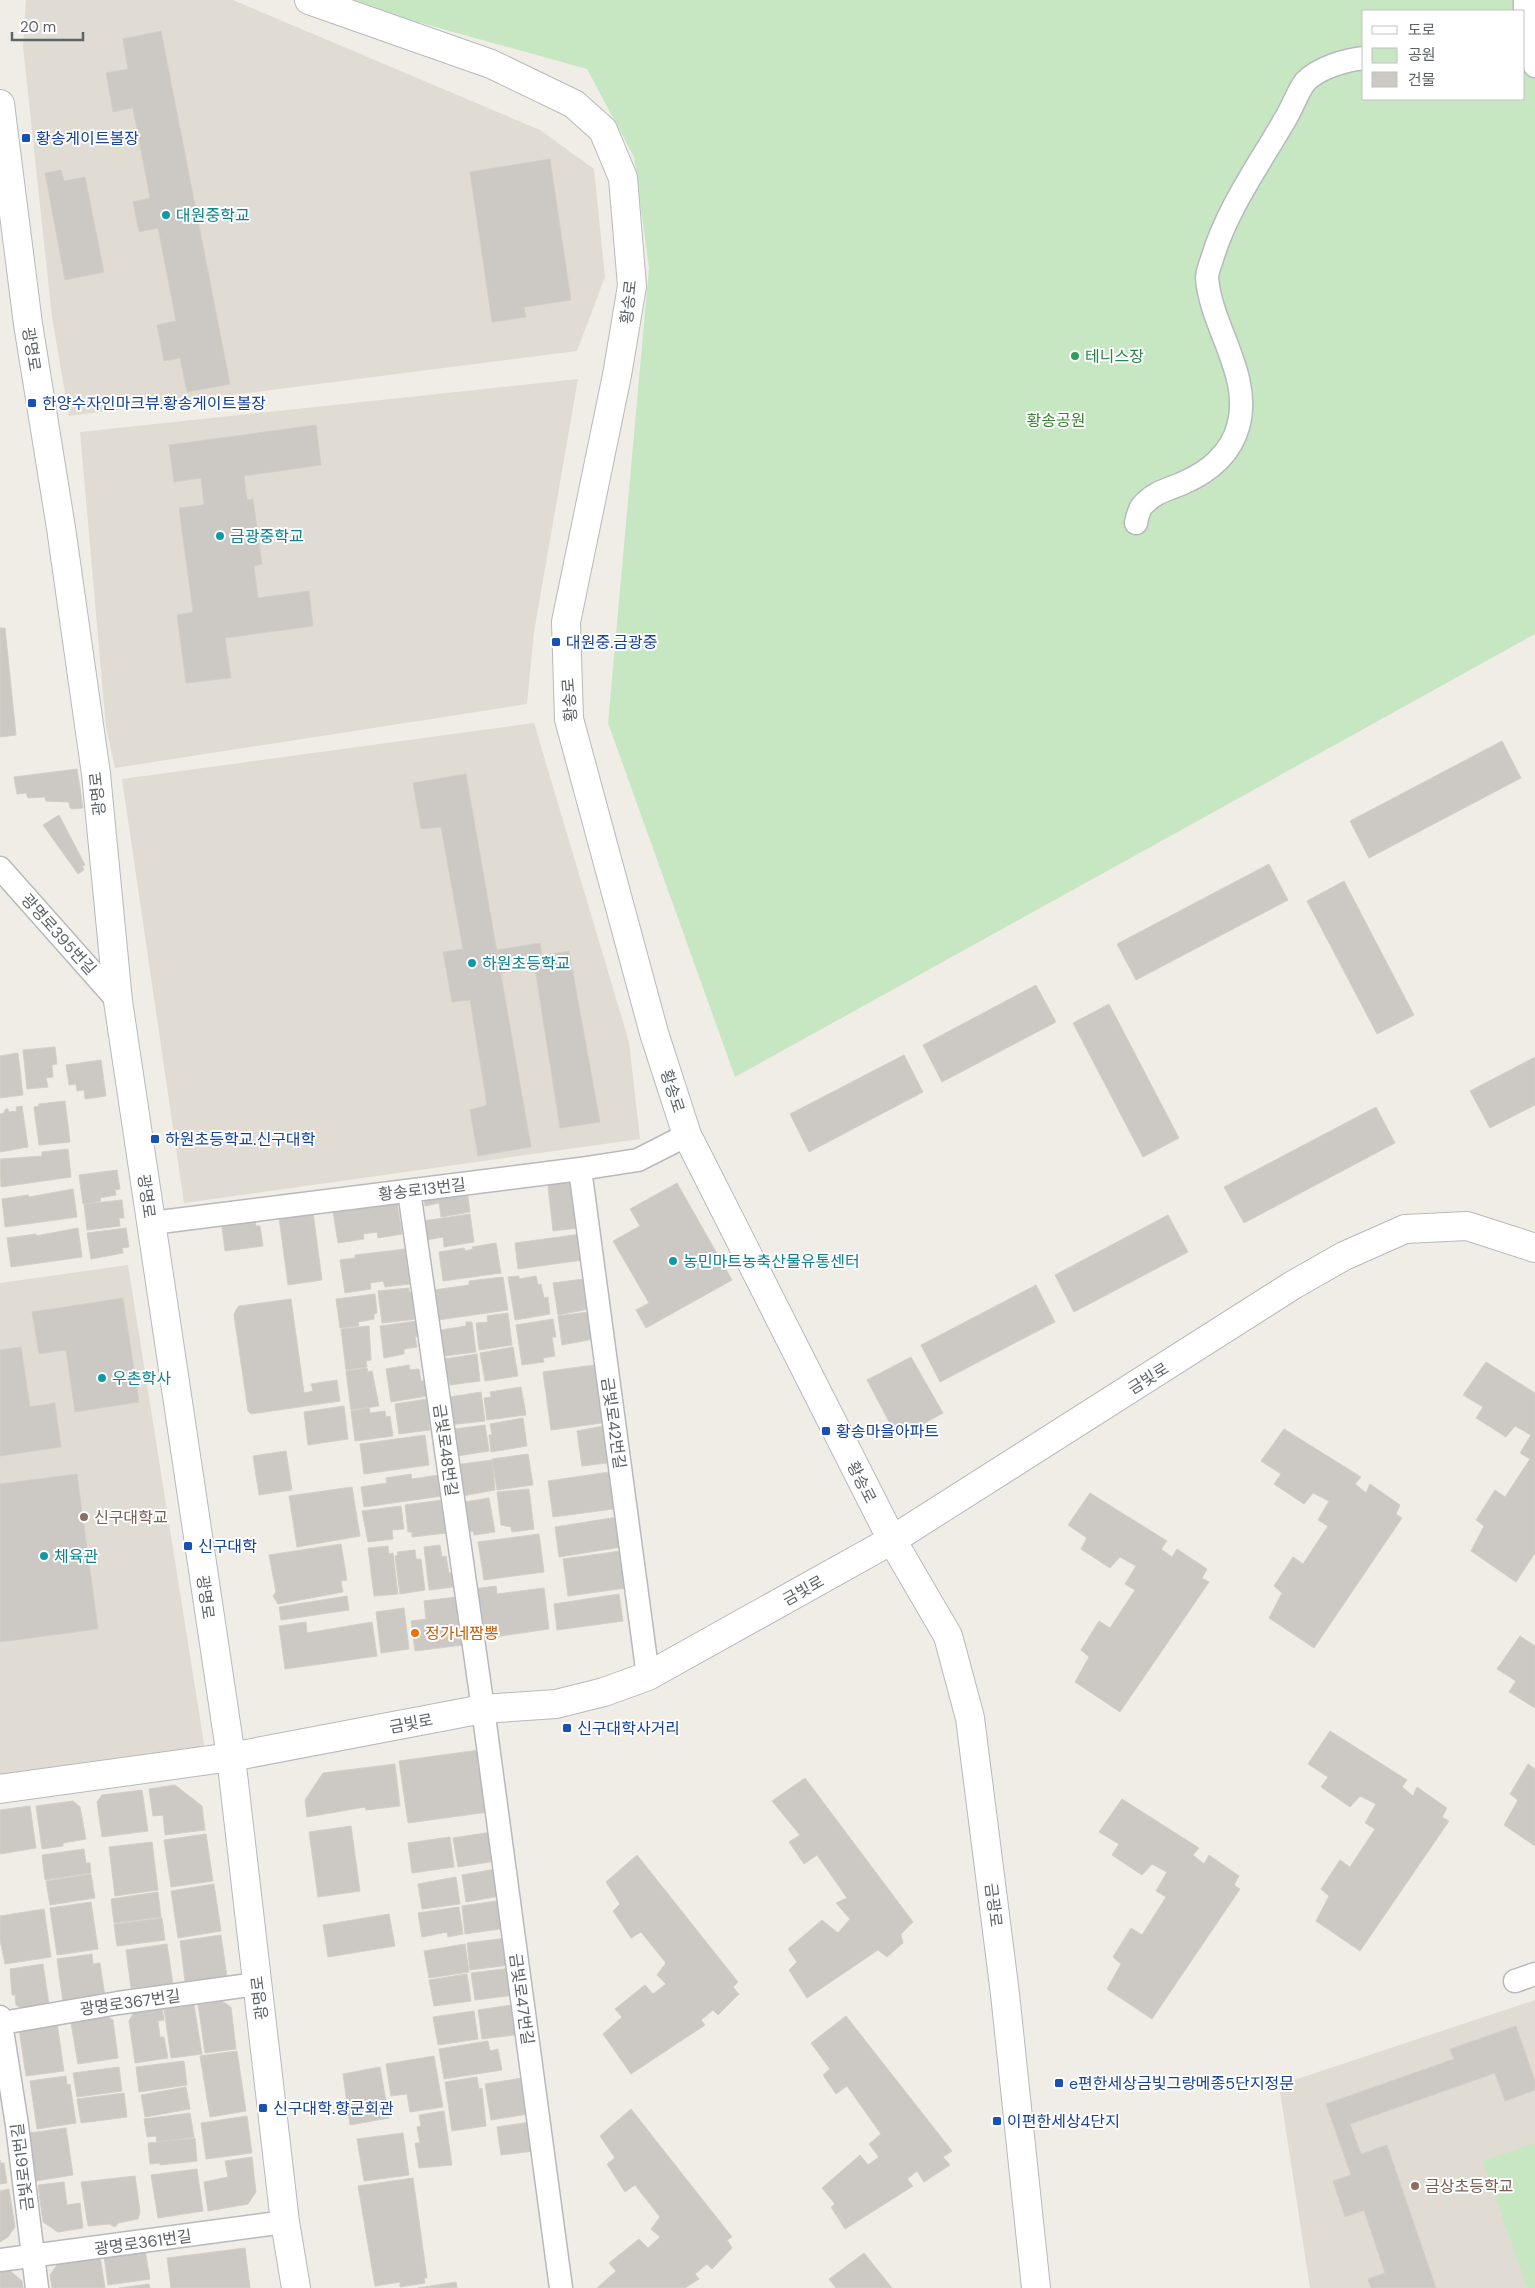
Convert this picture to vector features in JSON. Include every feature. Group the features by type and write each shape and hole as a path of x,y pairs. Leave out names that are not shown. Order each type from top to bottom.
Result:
{"street":[{"name":"황송로","path":"309,0 491,64 574,104 603,130 623,178 632,286 617,374 566,622 568,719 654,1034 687,1135 892,1540"},
{"path":"1525,36 1535,66"},
{"path":"1136,523 1141,507 1158,491 1181,484 1204,472 1219,460 1231,444 1238,428 1242,394 1226,342 1210,302 1207,275 1217,242 1246,184 1306,82 1337,62 1362,58"},
{"name":"광명로","path":"0,104 28,324 61,528 96,774 118,1001 230,1757 285,2222 296,2288"},
{"name":"광명로395번길","path":"0,868 118,1001"},
{"name":"황송로13번길","path":"152,1223 638,1160 687,1135"},
{"name":"금빛로42번길","path":"580,1169 648,1676"},
{"name":"금빛로48번길","path":"409,1191 483,1710"},
{"name":"금빛로","path":"0,1788 230,1757 483,1710 556,1704 604,1692 648,1676 892,1540 1293,1285 1344,1256 1405,1229 1467,1226 1535,1248"},
{"name":"금광로","path":"892,1540 948,1636 970,1718 1005,1994 1036,2288"},
{"name":"금빛로47번길","path":"483,1710 561,2288"},
{"name":"광명로367번길","path":"1,2020 258,1984"},
{"name":"금빛로61번길","path":"1,2020 17,2126 37,2288"},
{"name":"광명로361번길","path":"0,2260 285,2222"}],"shaded area":[{"name":"대원중학교","path":"26,0 233,0 540,130 594,169 605,277 577,351 69,416 52,317 23,47"},
{"name":"금광중학교","path":"578,379 534,632 527,704 115,768 106,727 80,432"},
{"name":"하원초등학교","path":"534,723 629,1042 640,1139 184,1203 122,779"},
{"name":"신구대학교","path":"128,1265 205,1750 0,1776 0,1283"},
{"name":"금상초등학교","path":"1535,2000 1535,2288 1310,2288 1279,2085"}],"green space":[{"name":"황송공원","path":"338,0 1531,0 1525,33 1535,79 1535,634 735,1077 608,723 649,268 634,157 587,69"},
{"path":"1535,2143 1535,2288 1527,2288 1483,2161"}],"building":[{"name":"대원중학교","path":"161,31 230,384 187,392 180,358 164,361 157,325 176,321 158,228 139,232 133,202 150,198 133,108 113,112 106,73 128,69 123,39"},
{"path":"550,159 571,300 524,307 526,317 492,322 470,172"},
{"path":"61,170 64,181 85,177 104,272 65,280 45,173"},
{"name":"금광중학교","path":"316,425 321,465 244,476 247,500 253,499 262,564 254,566 258,598 309,591 313,626 225,638 231,678 186,683 177,615 193,612 179,508 204,505 201,478 174,482 169,445"},
{"path":"0,628 5,628 16,735 0,737"},
{"path":"1502,741 1521,778 1369,858 1350,821"},
{"path":"77,769 83,808 72,809 69,802 46,801 45,797 28,798 26,793 17,794 14,777"},
{"name":"하원초등학교","path":"466,774 531,1147 478,1156 470,1110 487,1105 470,1000 452,1002 443,952 463,949 441,827 421,829 413,783"},
{"path":"59,815 85,865 82,866 84,870 78,874 43,825"},
{"path":"1269,864 1288,900 1136,980 1117,944"},
{"path":"1344,881 1414,1015 1377,1034 1307,901"},
{"path":"540,943 542,956 569,951 600,1122 560,1128 535,968 501,973 497,950"},
{"path":"1036,985 1056,1022 942,1082 923,1045"},
{"path":"1109,1004 1179,1138 1143,1157 1073,1023"},
{"path":"55,1047 57,1064 52,1065 53,1077 46,1078 48,1087 27,1089 23,1050"},
{"path":"18,1053 23,1095 0,1098 0,1056"},
{"path":"904,1055 923,1092 809,1152 790,1114"},
{"path":"1535,1057 1535,1105 1490,1128 1470,1091"},
{"path":"101,1060 106,1096 85,1099 84,1090 77,1091 76,1084 69,1085 66,1065"},
{"path":"65,1101 70,1142 39,1145 34,1107 39,1106 39,1104"},
{"path":"22,1106 28,1147 0,1152 0,1114 4,1113 5,1109 8,1109 9,1112 17,1111 16,1107"},
{"path":"1376,1107 1395,1143 1244,1223 1224,1187"},
{"path":"68,1149 71,1177 1,1187 0,1159 42,1156 42,1152"},
{"path":"117,1170 120,1189 115,1190 116,1195 100,1198 101,1201 83,1204 79,1175"},
{"path":"569,1174 570,1182 574,1182 579,1228 553,1231 547,1177"},
{"path":"466,1182 470,1212 441,1217 439,1203 425,1206 423,1189"},
{"name":"농민마트농축산물유통센터","path":"677,1183 732,1280 646,1328 636,1310 649,1303 613,1241 640,1226 630,1209"},
{"path":"73,1189 77,1217 5,1227 2,1199 28,1195 29,1197"},
{"path":"122,1200 124,1218 119,1218 120,1226 87,1230 84,1204"},
{"path":"397,1203 402,1234 378,1238 377,1232 363,1234 364,1239 338,1243 333,1212 349,1210 348,1207"},
{"path":"312,1205 322,1280 288,1285 278,1210"},
{"path":"254,1214 256,1226 260,1226 263,1246 225,1251 221,1218"},
{"path":"470,1214 474,1242 444,1247 443,1237 426,1240 423,1221"},
{"path":"1168,1215 1188,1252 1074,1312 1055,1275"},
{"path":"78,1228 82,1257 11,1267 7,1238 36,1234 36,1236"},
{"path":"126,1228 129,1247 122,1248 123,1253 91,1259 87,1233"},
{"path":"581,1234 583,1260 518,1269 515,1243"},
{"path":"496,1243 501,1273 443,1281 439,1252 464,1248 465,1251 473,1249 472,1247"},
{"path":"405,1249 410,1284 385,1287 383,1281 370,1283 371,1289 345,1293 340,1260 355,1258 355,1255"},
{"path":"519,1276 519,1279 536,1276 538,1285 541,1284 544,1298 548,1297 550,1314 515,1320 508,1277"},
{"path":"503,1277 508,1310 438,1320 434,1290 469,1285 469,1281"},
{"path":"591,1278 589,1309 558,1315 553,1283"},
{"path":"1036,1285 1055,1322 940,1382 921,1345"},
{"path":"409,1288 409,1292 414,1292 417,1319 382,1323 378,1291"},
{"path":"375,1294 377,1313 374,1314 374,1319 358,1322 359,1326 340,1328 336,1299"},
{"name":"우촌학사","path":"123,1298 139,1402 75,1412 66,1350 39,1354 32,1312"},
{"path":"291,1299 304,1393 313,1391 311,1384 337,1380 340,1401 251,1414 248,1411 234,1315 239,1306"},
{"path":"596,1311 593,1339 562,1345 558,1316"},
{"path":"508,1313 512,1345 479,1350 476,1323 488,1322 487,1316"},
{"path":"553,1319 556,1337 552,1337 555,1356 543,1358 544,1362 522,1365 516,1325"},
{"path":"417,1321 419,1336 415,1337 417,1347 404,1349 404,1354 384,1358 380,1326"},
{"path":"466,1322 472,1322 476,1352 437,1357 434,1335 441,1334 441,1330 466,1326"},
{"path":"369,1326 371,1360 366,1361 367,1367 346,1370 341,1329"},
{"path":"21,1347 30,1407 55,1403 61,1447 0,1456 0,1350"},
{"path":"513,1347 518,1376 485,1381 480,1353"},
{"path":"477,1354 480,1381 450,1385 449,1380 441,1381 438,1360"},
{"path":"911,1357 943,1413 907,1433 893,1429 867,1380"},
{"path":"1486,1362 1535,1393 1535,1553 1516,1582 1471,1551 1484,1526 1476,1520 1495,1490 1505,1497 1530,1459 1520,1453 1531,1435 1515,1426 1506,1437 1476,1418 1483,1407 1463,1395"},
{"path":"409,1365 410,1370 419,1369 421,1381 425,1381 427,1396 391,1402 386,1369"},
{"path":"594,1365 602,1423 551,1430 543,1372"},
{"path":"367,1368 368,1372 372,1371 379,1406 351,1410 346,1371"},
{"path":"521,1387 526,1415 487,1420 484,1398 491,1397 490,1392"},
{"path":"481,1392 485,1421 448,1425 444,1398"},
{"path":"427,1399 430,1430 399,1434 395,1404"},
{"path":"344,1406 348,1439 308,1445 304,1412"},
{"path":"369,1408 370,1413 385,1411 386,1417 390,1416 393,1436 355,1441 351,1411"},
{"path":"523,1418 527,1446 491,1452 489,1435 492,1435 490,1424"},
{"path":"485,1425 489,1451 451,1457 447,1430"},
{"path":"609,1425 615,1462 582,1466 577,1431"},
{"path":"1284,1429 1361,1477 1355,1484 1366,1493 1370,1484 1400,1505 1396,1514 1402,1518 1314,1648 1269,1618 1282,1593 1274,1586 1293,1557 1303,1564 1328,1526 1318,1520 1329,1501 1313,1493 1304,1504 1274,1484 1281,1474 1261,1461"},
{"path":"425,1435 429,1465 364,1474 360,1444"},
{"path":"286,1451 292,1490 259,1495 253,1456"},
{"path":"528,1454 533,1485 497,1490 492,1459"},
{"path":"492,1460 495,1490 457,1497 454,1465"},
{"path":"616,1471 621,1508 553,1517 548,1481"},
{"name":"체육관","path":"77,1474 98,1629 0,1642 0,1484"},
{"path":"411,1474 412,1479 439,1475 442,1496 364,1507 361,1487 387,1483 386,1478"},
{"path":"352,1487 360,1536 297,1547 289,1496"},
{"path":"529,1489 534,1529 512,1532 511,1527 501,1525 497,1492"},
{"path":"1090,1493 1167,1541 1161,1549 1172,1557 1177,1549 1207,1569 1202,1578 1209,1582 1120,1712 1075,1682 1089,1657 1081,1650 1099,1621 1110,1628 1135,1590 1125,1584 1136,1566 1120,1557 1110,1568 1081,1549 1087,1538 1068,1525"},
{"path":"489,1498 495,1532 474,1535 473,1531 469,1532 458,1503"},
{"path":"442,1500 446,1533 412,1537 412,1532 408,1532 405,1505"},
{"path":"401,1506 404,1529 392,1530 393,1539 368,1542 362,1511"},
{"path":"624,1516 628,1546 559,1557 555,1527"},
{"path":"539,1534 544,1572 484,1580 478,1542"},
{"path":"341,1544 347,1580 341,1581 343,1592 278,1604 273,1596 276,1592 269,1555"},
{"path":"440,1545 442,1557 446,1556 449,1573 453,1572 454,1587 429,1590 424,1547"},
{"path":"388,1546 389,1554 393,1553 398,1594 374,1596 368,1548"},
{"path":"415,1550 416,1559 421,1559 425,1590 400,1594 395,1556 398,1555 397,1552"},
{"path":"628,1550 633,1587 568,1596 563,1559"},
{"path":"496,1586 497,1594 544,1588 549,1629 480,1639 474,1589"},
{"path":"619,1594 623,1621 557,1630 554,1604"},
{"path":"347,1596 349,1610 281,1620 279,1607"},
{"path":"456,1597 463,1645 415,1651 411,1621 426,1619 424,1601"},
{"path":"404,1608 409,1649 381,1653 376,1612"},
{"path":"306,1622 307,1633 372,1622 377,1656 285,1669 279,1626"},
{"path":"1520,1636 1535,1646 1535,1708 1509,1692 1516,1681 1497,1669"},
{"path":"1330,1731 1407,1780 1402,1787 1413,1796 1417,1787 1447,1808 1442,1817 1449,1821 1360,1951 1316,1921 1329,1896 1321,1889 1340,1860 1350,1867 1375,1829 1365,1823 1376,1804 1360,1796 1350,1807 1321,1787 1328,1777 1308,1764"},
{"path":"479,1750 488,1812 408,1823 399,1761"},
{"path":"395,1764 400,1806 366,1810 365,1807 307,1817 305,1800 323,1773"},
{"path":"1528,1764 1535,1769 1535,1846 1504,1825 1518,1800 1510,1794"},
{"path":"805,1778 913,1922 901,1934 903,1943 887,1957 878,1950 807,1998 789,1970 797,1962 788,1949 822,1920 838,1933 850,1919 836,1903 847,1898 817,1855 804,1864 789,1842 800,1835 772,1801"},
{"path":"175,1785 202,1806 205,1830 165,1835 163,1815 153,1816 149,1789"},
{"path":"142,1790 148,1831 102,1837 97,1802 102,1795"},
{"path":"1122,1799 1199,1848 1193,1855 1204,1864 1209,1855 1239,1876 1234,1885 1240,1889 1152,2019 1107,1989 1121,1964 1113,1957 1131,1928 1142,1935 1166,1897 1156,1891 1167,1872 1152,1864 1142,1875 1112,1855 1119,1844 1099,1832"},
{"path":"73,1801 80,1807 86,1839 63,1843 63,1846 42,1849 36,1806"},
{"path":"30,1806 36,1848 0,1854 0,1810"},
{"path":"351,1826 360,1891 318,1897 309,1832"},
{"path":"492,1832 496,1861 458,1867 453,1838"},
{"path":"206,1834 213,1881 171,1887 164,1840"},
{"path":"450,1837 454,1867 412,1873 408,1843"},
{"path":"152,1842 158,1890 115,1896 109,1847"},
{"path":"84,1849 86,1863 90,1863 91,1873 45,1880 42,1855"},
{"path":"637,1855 738,1982 733,1987 739,1994 718,2015 713,2010 701,2020 705,2025 631,2074 603,2034 622,2017 615,2009 645,1985 653,1994 666,1984 657,1975 666,1963 641,1932 631,1938 613,1911 620,1904 606,1882"},
{"path":"496,1869 500,1896 466,1902 462,1875"},
{"path":"91,1874 95,1898 50,1905 46,1881"},
{"path":"456,1877 460,1904 422,1909 418,1884"},
{"path":"214,1884 221,1931 178,1938 171,1891"},
{"path":"158,1892 161,1917 114,1923 111,1899"},
{"path":"503,1900 507,1928 465,1934 462,1906"},
{"path":"91,1902 98,1949 57,1955 50,1908"},
{"path":"459,1907 463,1934 448,1937 447,1932 422,1937 418,1913"},
{"path":"44,1909 51,1957 5,1964 0,1940 0,1916"},
{"path":"389,1914 395,1946 328,1957 323,1925"},
{"path":"162,1918 165,1940 117,1946 114,1924"},
{"path":"221,1935 227,1977 186,1989 180,1941"},
{"path":"507,1938 510,1965 470,1970 467,1943"},
{"path":"167,1944 173,1984 131,1988 126,1950"},
{"path":"465,1944 469,1972 429,1978 424,1951"},
{"path":"92,1954 93,1964 100,1963 105,1997 63,2002 57,1959"},
{"path":"43,1964 49,2004 23,2009 16,2005 15,1995 12,1995 10,1969"},
{"path":"511,1968 515,1995 475,2000 471,1973"},
{"path":"467,1974 471,2001 434,2006 429,1980"},
{"path":"222,2001 231,2007 236,2049 205,2053 198,2004"},
{"path":"518,2004 522,2034 482,2039 478,2010"},
{"path":"194,2005 202,2054 171,2058 164,2009"},
{"path":"162,2008 164,2020 158,2021 160,2037 164,2037 168,2058 135,2063 129,2021 134,2012"},
{"path":"474,2011 478,2039 438,2045 433,2017"},
{"path":"107,2016 113,2020 118,2058 78,2064 71,2023"},
{"path":"846,2016 952,2151 943,2157 950,2165 924,2182 917,2171 907,2179 913,2186 845,2229 831,2207 835,2204 822,2188 860,2155 868,2165 879,2157 869,2144 881,2134 847,2086 836,2094 823,2075 830,2069 811,2043"},
{"path":"57,2023 64,2071 26,2076 19,2029"},
{"path":"1516,2026 1535,2081 1535,2090 1505,2101 1495,2073 1350,2124 1361,2154 1387,2145 1436,2288 1371,2288 1368,2279 1385,2273 1364,2210 1345,2217 1333,2181 1351,2175 1326,2104 1454,2059 1450,2049"},
{"path":"488,2041 490,2051 498,2049 502,2070 444,2079 439,2049"},
{"path":"237,2051 246,2111 210,2117 200,2056"},
{"path":"434,2056 443,2107 410,2112 407,2094 391,2096 386,2064"},
{"path":"184,2061 187,2085 139,2092 136,2067"},
{"path":"119,2067 122,2091 77,2097 73,2073"},
{"path":"380,2067 389,2118 350,2125 343,2074"},
{"path":"66,2076 67,2085 70,2084 76,2123 37,2129 30,2081"},
{"path":"477,2077 479,2089 482,2088 486,2126 452,2131 445,2082"},
{"path":"522,2078 528,2114 491,2120 485,2084"},
{"path":"186,2087 190,2109 145,2117 141,2095"},
{"path":"124,2093 127,2117 81,2123 77,2099"},
{"path":"631,2109 732,2237 727,2240 732,2248 712,2269 707,2264 695,2274 699,2279 685,2288 597,2288 616,2271 609,2263 639,2239 648,2248 660,2237 651,2229 660,2217 635,2185 625,2192 607,2164 615,2158 600,2136"},
{"path":"444,2111 452,2165 419,2168 415,2143 420,2143 417,2127 421,2126 419,2115"},
{"path":"190,2113 194,2137 157,2142 156,2136 147,2137 144,2119"},
{"path":"247,2116 252,2153 206,2159 201,2123"},
{"path":"530,2122 535,2151 501,2155 497,2127"},
{"path":"66,2128 73,2175 36,2181 29,2133"},
{"path":"403,2133 409,2175 364,2181 357,2139"},
{"path":"195,2138 197,2161 160,2165 160,2163 150,2164 148,2143"},
{"path":"252,2157 256,2192 248,2204 208,2211 204,2182 228,2177 225,2161"},
{"path":"0,2163 4,2163 7,2183 0,2184"},
{"path":"197,2169 203,2211 158,2218 151,2175"},
{"path":"135,2176 140,2211 138,2219 118,2223 115,2227 109,2224 88,2226 81,2182"},
{"path":"413,2178 427,2278 424,2278 425,2283 400,2287 400,2282 375,2286 358,2186"},
{"path":"64,2182 67,2205 80,2203 83,2228 58,2232 43,2222 38,2185"},
{"path":"9,2189 15,2227 8,2237 0,2242 0,2191"},
{"path":"245,2248 250,2288 171,2288 167,2258"},
{"path":"145,2250 150,2279 108,2285 104,2256"},
{"path":"864,2253 892,2288 836,2288 829,2279"},
{"path":"100,2256 105,2288 52,2288 50,2275 59,2262"},
{"path":"8,2269 22,2281 23,2288 0,2288 0,2270"},
{"path":"456,2282 457,2288 418,2288"},
{"path":"149,2284 150,2288 119,2288"}],"place":[{"name":"황송게이트볼장","path":"26,138"},
{"name":"대원중학교","path":"166,215"},
{"name":"테니스장","path":"1075,356"},
{"name":"한양수자인마크뷰.황송게이트볼장","path":"32,403"},
{"name":"금광중학교","path":"220,536"},
{"name":"대원중.금광중","path":"556,642"},
{"name":"하원초등학교","path":"472,963"},
{"name":"하원초등학교.신구대학","path":"155,1139"},
{"name":"농민마트농축산물유통센터","path":"673,1261"},
{"name":"우촌학사","path":"102,1378"},
{"name":"황송마을아파트","path":"826,1431"},
{"name":"신구대학교","path":"84,1517"},
{"name":"신구대학","path":"188,1546"},
{"name":"체육관","path":"44,1556"},
{"name":"정가네짬뽕","path":"415,1633"},
{"name":"신구대학사거리","path":"567,1728"},
{"name":"e편한세상금빛그랑메종5단지정문","path":"1059,2083"},
{"name":"신구대학.향군회관","path":"263,2108"},
{"name":"이편한세상4단지","path":"997,2121"},
{"name":"금상초등학교","path":"1415,2186"}]}
